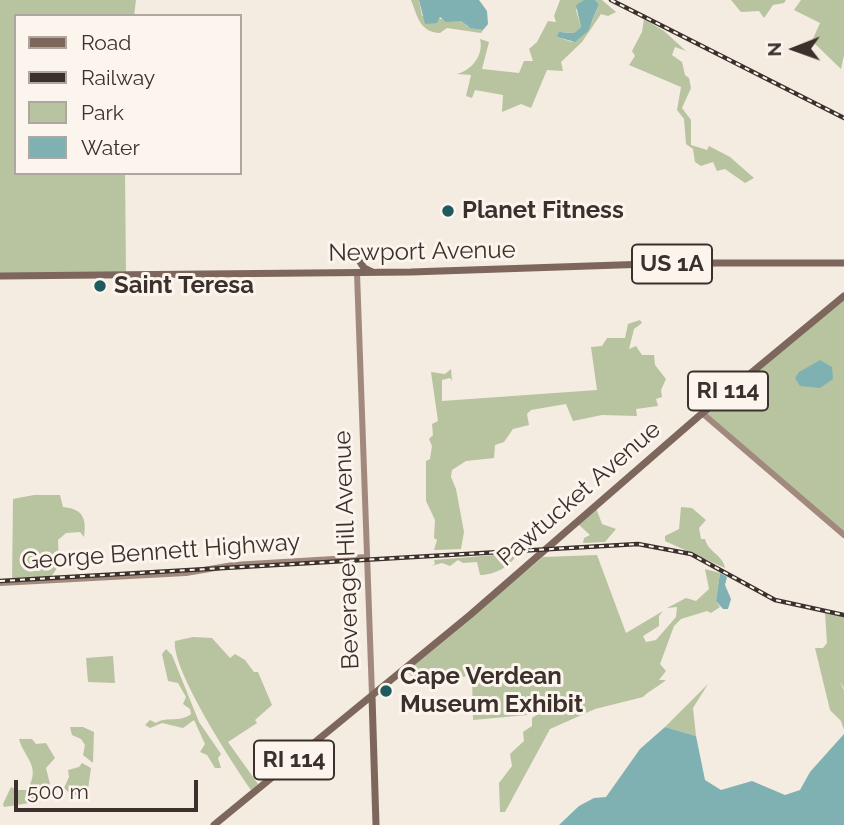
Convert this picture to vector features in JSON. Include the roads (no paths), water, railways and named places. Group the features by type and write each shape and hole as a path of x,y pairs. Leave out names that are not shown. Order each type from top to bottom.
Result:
{"main road":[{"path":"357,257 363,267 373,273"},
{"name":"Newport Avenue","path":"0,276 373,273 677,263 844,264"},
{"name":"Beverage Hill Avenue","path":"357,273 376,825"},
{"name":"Pawtucket Avenue","path":"380,689 470,615 702,413 844,296"},
{"path":"702,413 844,535"},
{"name":"George Bennett Highway","path":"0,583 194,572 233,565 367,557"},
{"path":"371,685 380,689"},
{"name":"RI 114","path":"214,825 380,689"},
{"path":"363,703 371,711"}],"water":[{"path":"419,0 479,0 487,11 488,24 483,30 470,28 461,21 446,22 440,17 437,23 425,24"},
{"path":"584,0 595,0 599,4 588,31 575,42 557,37 559,32 574,33 581,27 576,5"},
{"path":"820,360 832,367 833,379 820,388 800,386 795,378 799,372"},
{"path":"720,573 727,577 725,585 731,599 728,609 723,609 716,601"},
{"path":"665,727 696,736 705,780 721,790 752,781 785,795 800,790 810,772 844,734 844,825 559,825 579,806 594,798 606,797 640,749"}],"railway":[{"path":"611,0 844,118"},
{"path":"0,581 638,544 691,554 775,600 844,615"}],"place":[{"name":"Planet Fitness","path":"448,211"},
{"name":"Saint Teresa","path":"100,286"},
{"name":"Cape Verdean Museum Exhibit","path":"386,691"}]}
